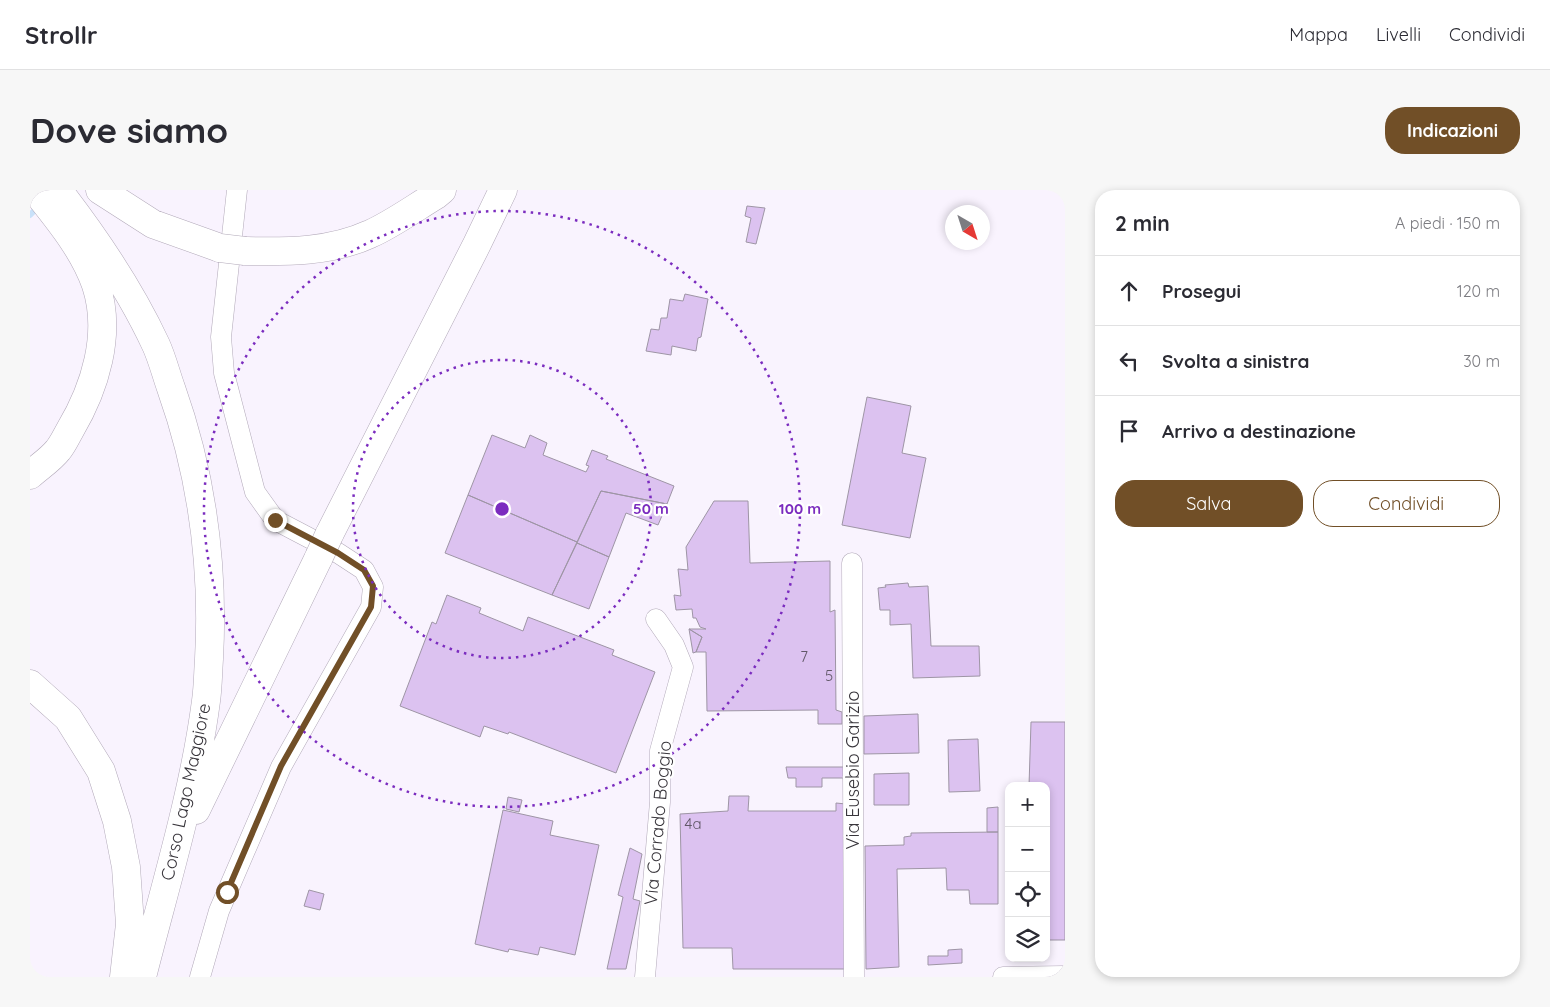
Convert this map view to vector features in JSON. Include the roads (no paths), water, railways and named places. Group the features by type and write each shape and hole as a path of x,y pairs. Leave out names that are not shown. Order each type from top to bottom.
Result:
{"highway":[{"path":"30,475 58,450 82,411 98,368 102,322 96,286 55,201 35,190"},
{"path":"100,190 153,224 233,250 274,252 322,249 370,234 442,190"},
{"path":"174,854 324,546 503,190"},
{"name":"Corso Lago Maggiore","path":"55,201 89,229 122,280 157,346 183,422 199,485 209,558 210,629 206,700 191,782 144,968"},
{"path":"30,684 68,718 101,771 117,821 126,868 130,924 124,977"}],"street":[{"path":"200,977 219,911 281,766 371,607 373,586 364,570 338,553 275,520 255,492 224,373 221,337 237,190"},
{"name":"Via Eusebio Garizio","path":"852,563 854,977"},
{"name":"Via Corrado Boggio","path":"645,977 660,802 660,752 683,667 674,645 656,619"},
{"path":"1003,977 1065,976"}],"waterway":[{"path":"30,215 40,205"}]}
